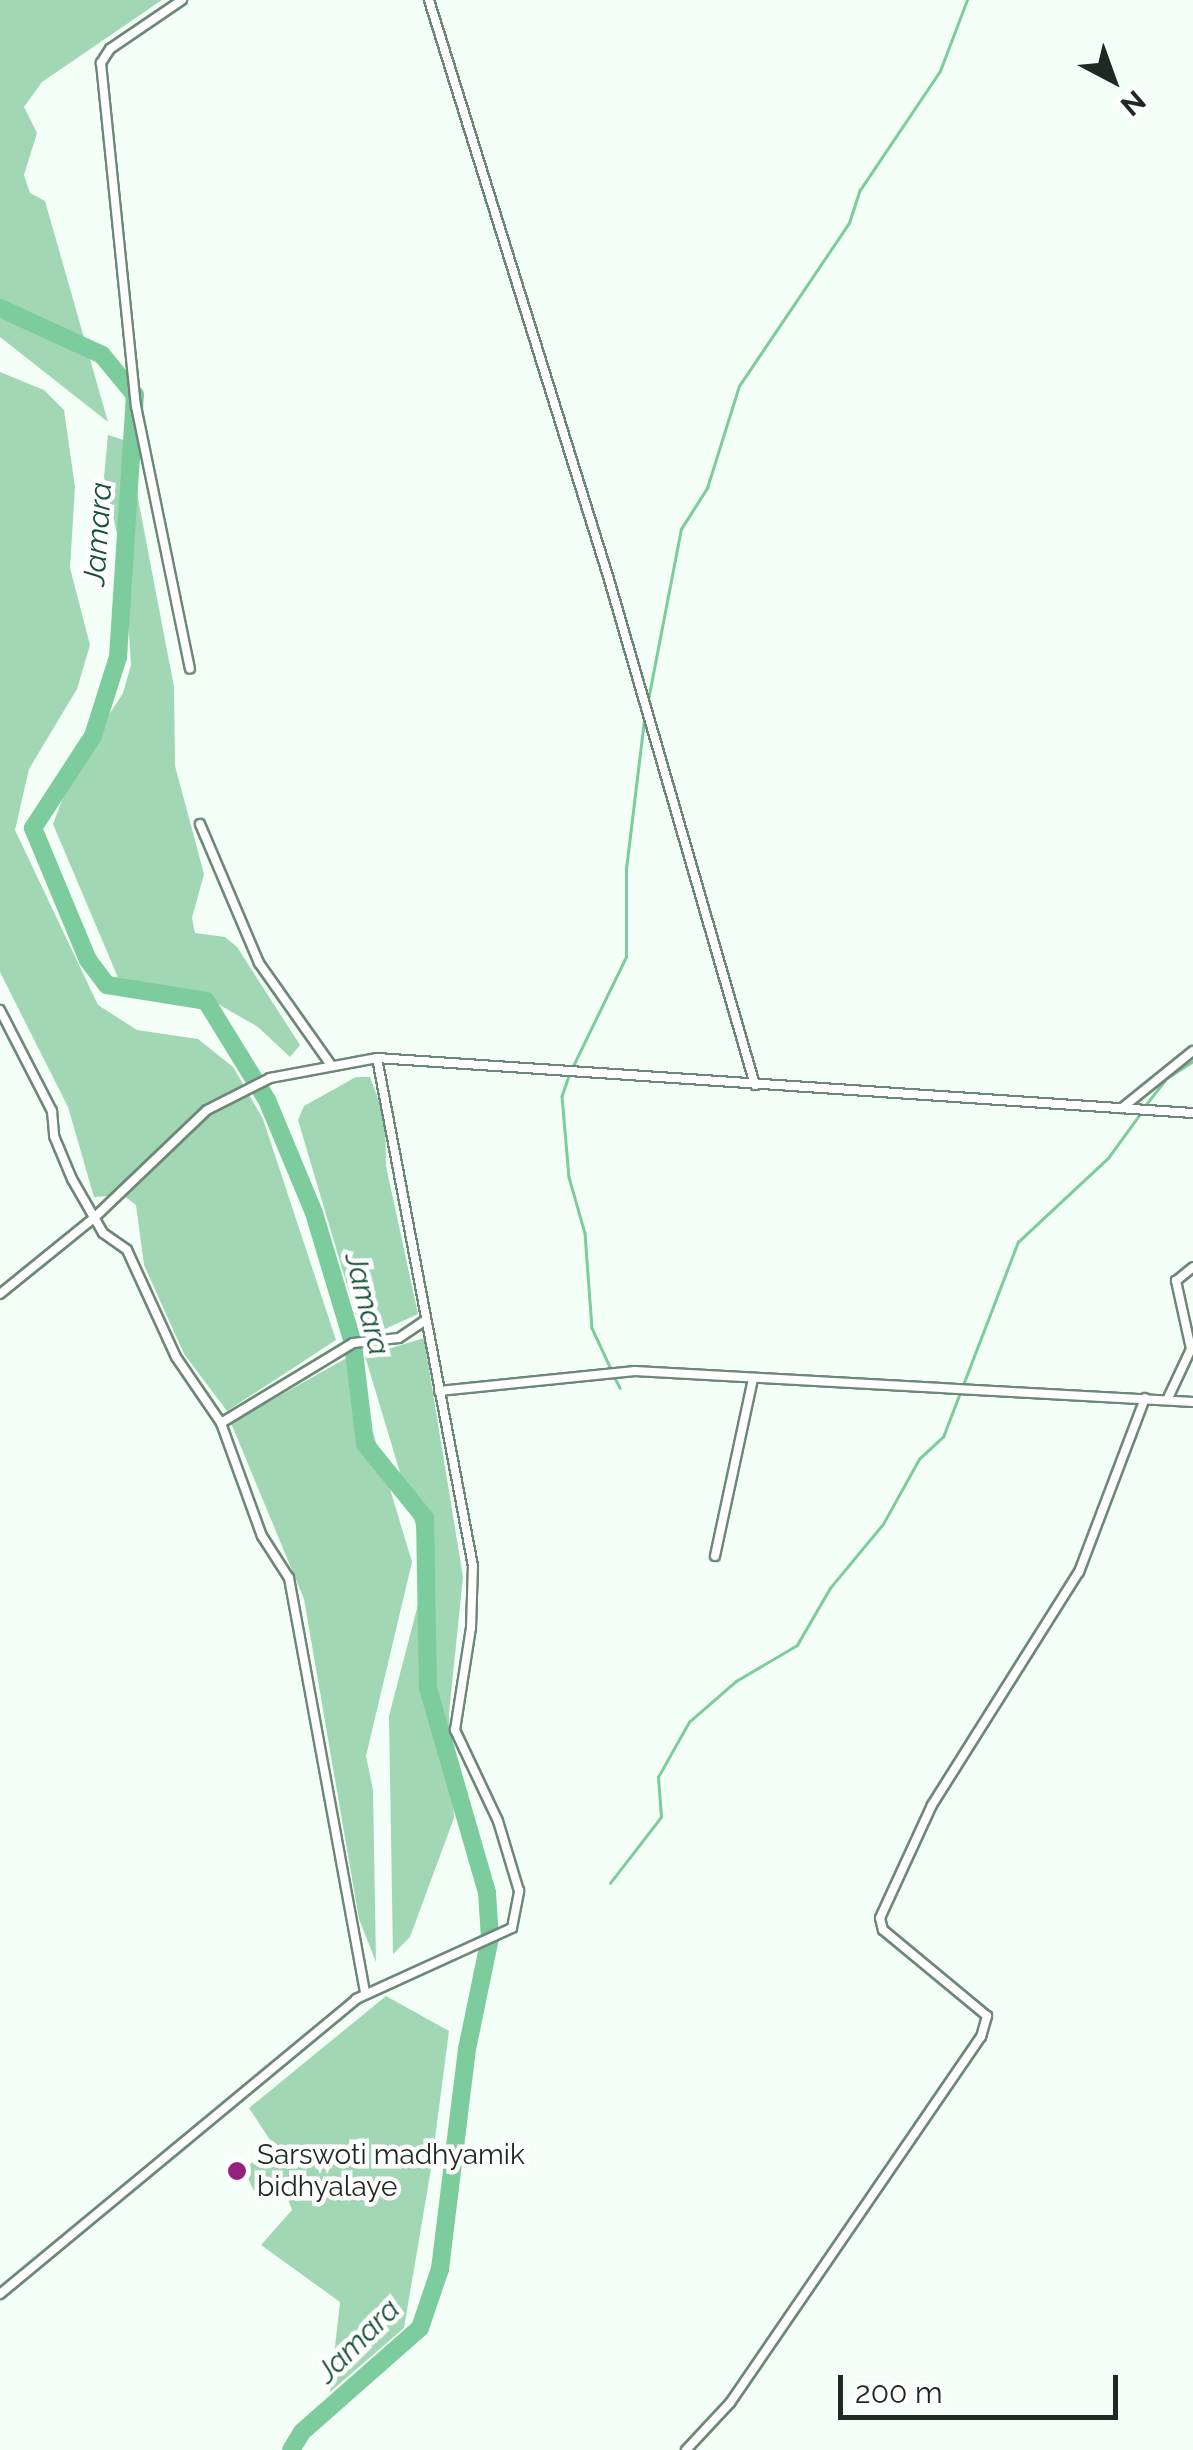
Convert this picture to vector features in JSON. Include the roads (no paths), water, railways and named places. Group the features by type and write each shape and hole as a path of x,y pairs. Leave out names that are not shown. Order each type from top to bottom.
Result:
{"street":[{"path":"182,0 110,49 101,63 136,406 190,668"},
{"path":"429,0 575,464 755,1084"},
{"path":"200,824 259,962 331,1065"},
{"path":"0,1010 52,1111 54,1136 94,1218 103,1234 127,1250 176,1357 222,1422 262,1536 289,1578 365,1993"},
{"path":"1122,1108 1193,1051"},
{"path":"0,2294 365,1993 512,1928 519,1892 498,1821 455,1730 471,1628 473,1566 378,1058"},
{"path":"0,1294 94,1218 207,1110 270,1078 331,1065 378,1058 1193,1113"},
{"path":"1168,1398 1191,1349 1176,1281 1193,1267"},
{"path":"222,1422 353,1344 398,1338 426,1320"},
{"path":"440,1391 635,1371 1193,1402"},
{"path":"716,1556 753,1378"},
{"path":"686,2450 730,2402 981,2037 987,2016 883,1930 880,1918 932,1805 1079,1572 1144,1398"}],"waterway":[{"path":"648,700 681,529 707,488 739,386 849,223 860,190 940,71 967,0"},
{"name":"Jamara","path":"0,308 102,355 135,395 118,657 93,736 33,828 88,960 107,985 206,1001 267,1100 314,1213 353,1343 365,1444 425,1518 428,1688 487,1893 490,1938 467,2049 440,2269 420,2328 302,2432 291,2450"},
{"path":"572,1068 626,957 626,869 645,712"},
{"path":"1144,1107 1167,1078 1193,1061"},
{"path":"569,1076 562,1096 569,1177 585,1233 592,1328 611,1369"},
{"path":"610,1883 661,1817 658,1777 689,1722 736,1681 797,1645 830,1588 883,1524 919,1459 943,1437 1018,1242 1108,1158 1140,1114"},
{"path":"614,1376 620,1388"}],"place":[{"name":"Sarswoti madhyamik bidhyalaye","path":"237,2171"}]}
